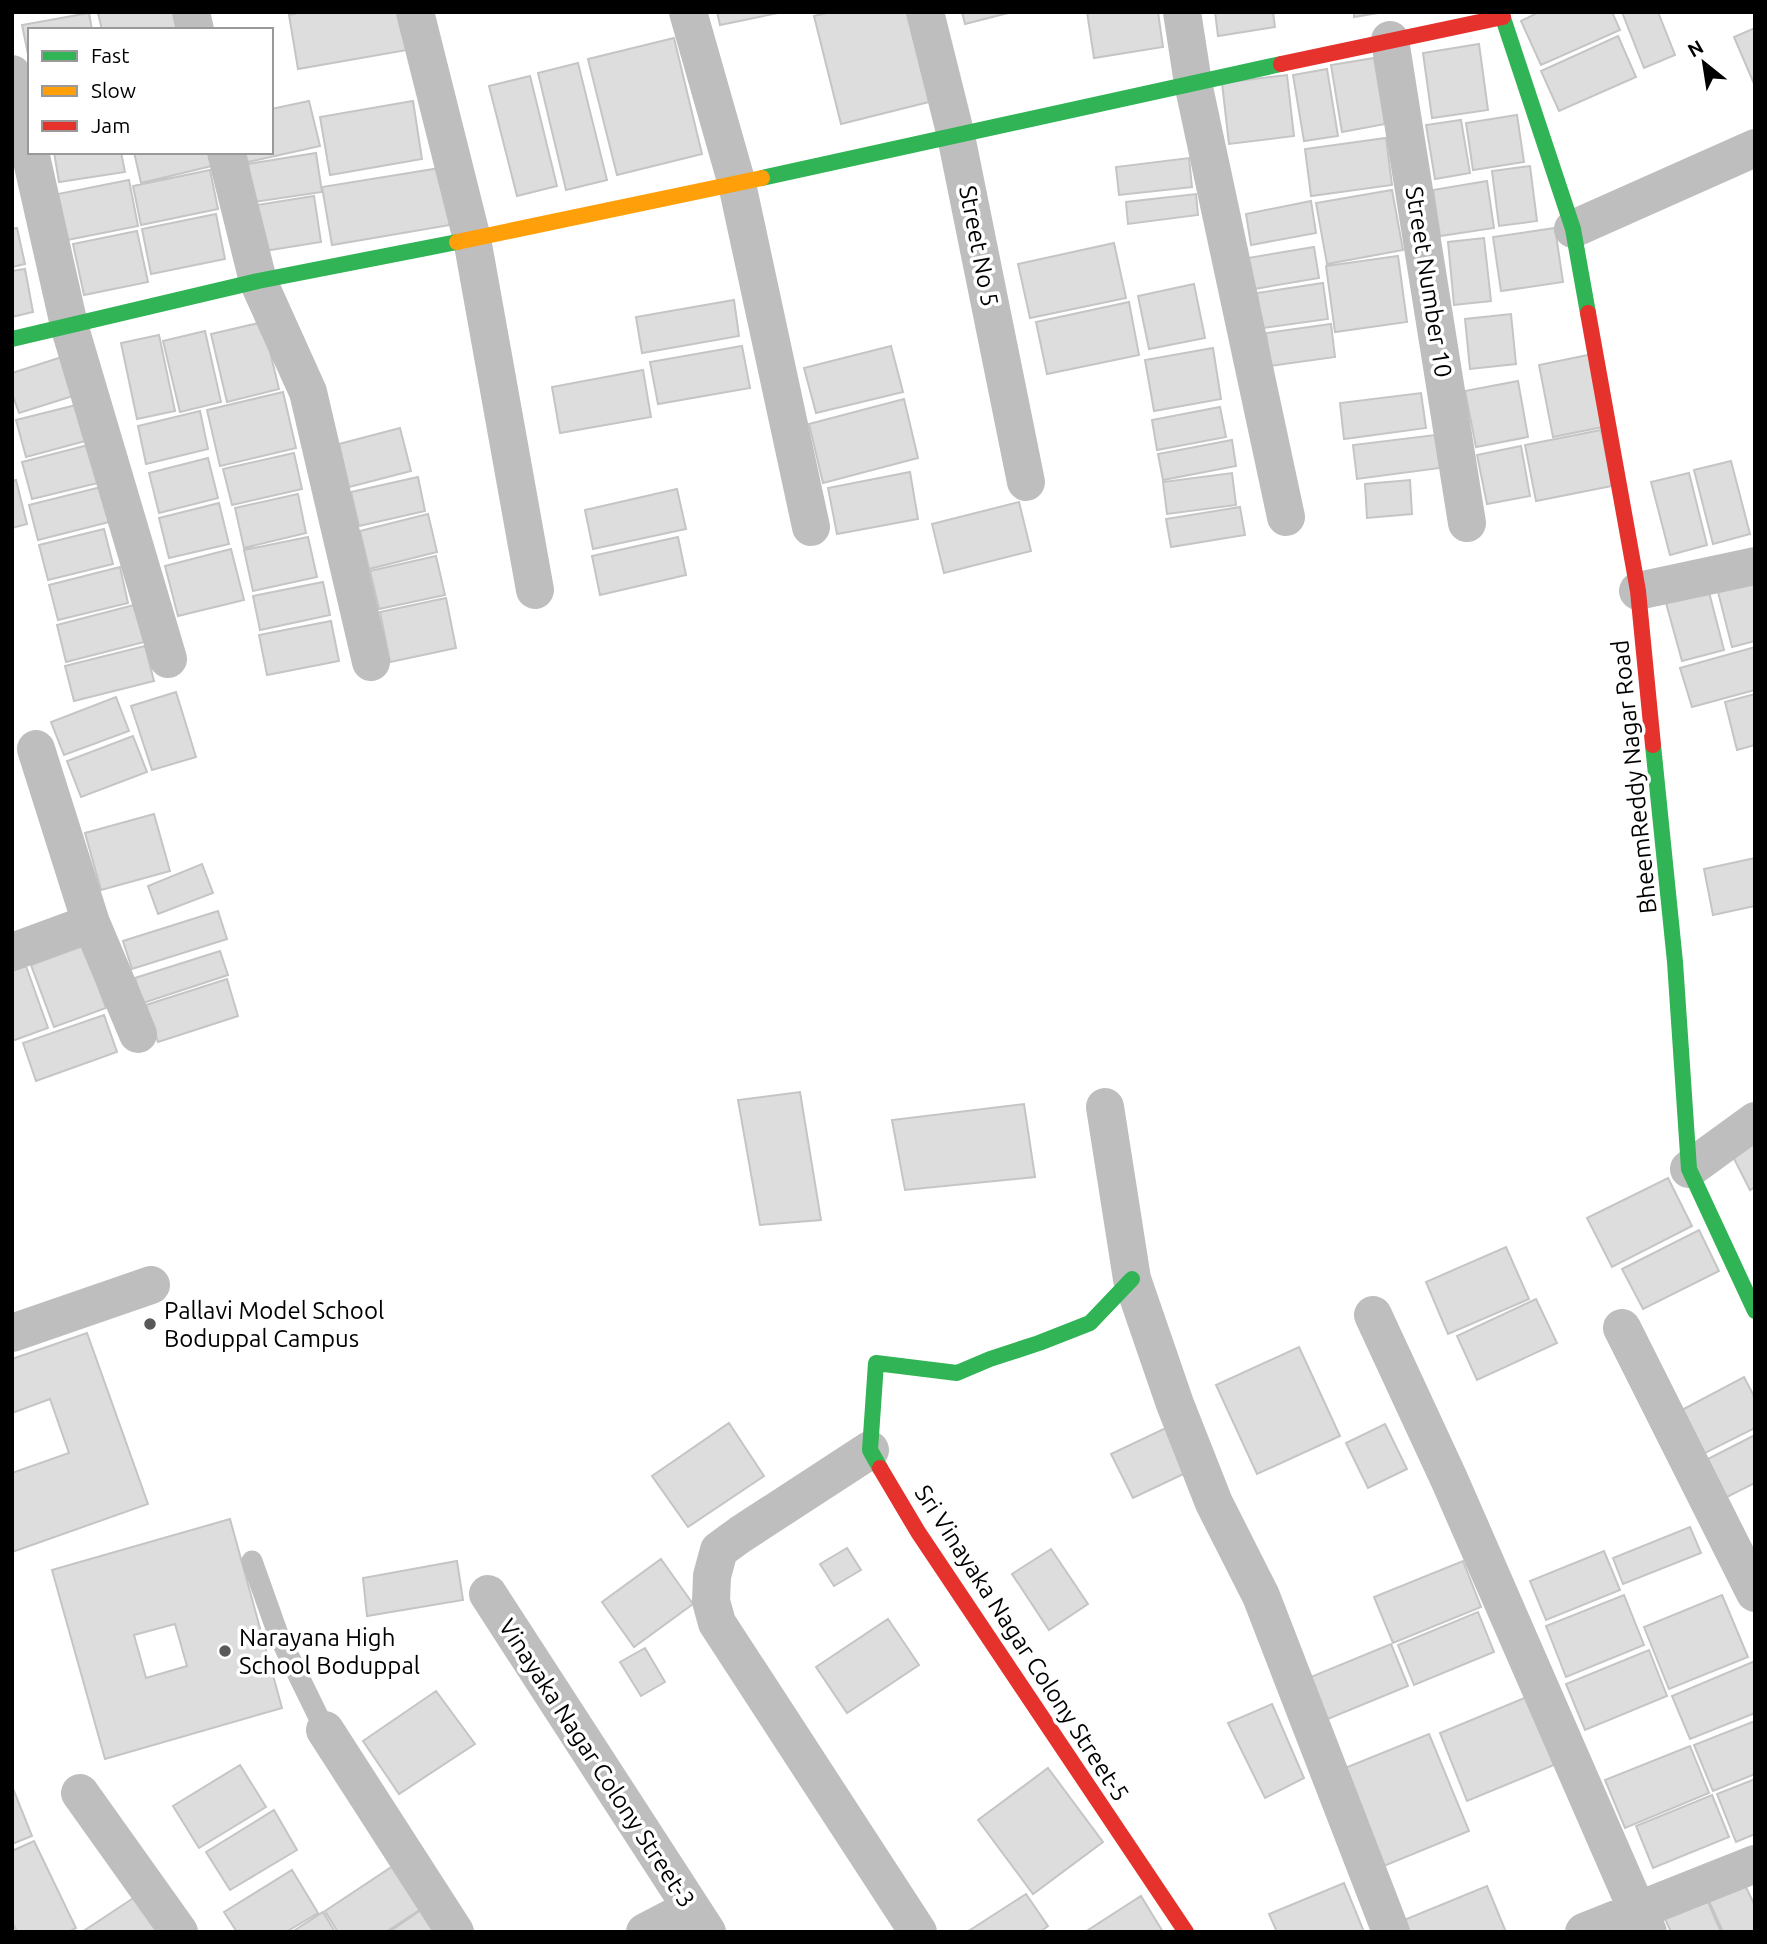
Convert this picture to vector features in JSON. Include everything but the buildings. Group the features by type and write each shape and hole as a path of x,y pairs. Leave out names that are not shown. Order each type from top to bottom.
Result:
{"street":[{"path":"415,12 472,239 536,590"},
{"path":"688,12 737,184 811,527"},
{"name":"Street No 5","path":"925,12 956,136 1026,482"},
{"path":"1182,12 1192,83 1286,517"},
{"path":"12,339 258,281 737,184 1502,15"},
{"name":"BheemReddy Nagar Road","path":"1502,15 1573,229 1638,591 1675,962 1689,1169 1755,1311"},
{"name":"Street Number 10","path":"1390,40 1467,523"},
{"path":"12,74 28,143"},
{"path":"1573,229 1755,148"},
{"path":"30,154 69,325 168,659"},
{"path":"226,154 258,281 308,392 371,662"},
{"path":"1638,591 1755,566"},
{"path":"36,749 91,923 138,1034"},
{"path":"12,952 91,923"},
{"path":"1105,1107 1132,1279 1175,1404 1214,1503 1261,1595 1391,1932"},
{"path":"1689,1169 1755,1121"},
{"path":"918,1932 717,1623 711,1601 712,1576 719,1550 870,1450 876,1363 957,1373 1090,1323 1132,1279"},
{"path":"22,1329 151,1285"},
{"path":"1373,1315 1455,1492 1642,1921"},
{"path":"1622,1328 1755,1593"},
{"name":"Sri Vinayaka Nagar Colony Street-5","path":"870,1450 918,1532 1185,1932"},
{"name":"Vinayaka Nagar Colony Street-3","path":"488,1594 699,1920"},
{"path":"325,1730 455,1932"},
{"path":"80,1793 179,1932"},
{"path":"1584,1932 1642,1921 1755,1864"},
{"path":"645,1932 699,1920"}],"lane":[{"path":"252,1561 278,1634 325,1730"}],"traffic: fast":[{"path":"1501,12 1573,229 1588,313"},
{"path":"762,178 1281,64"},
{"path":"12,339 258,281 457,242"},
{"path":"1653,745 1675,962 1689,1169 1755,1311"},
{"path":"880,1468 870,1450 876,1363 957,1373 1090,1323 1132,1279"}],"traffic: slow":[{"path":"457,242 762,178"}],"traffic: jam":[{"path":"1281,64 1503,17"},
{"path":"1588,313 1638,591 1653,745"},
{"path":"880,1468 918,1532 1186,1932"}],"place":[{"name":"Pallavi Model School Boduppal Campus","path":"150,1324"},
{"name":"Narayana High School Boduppal","path":"225,1651"}]}
